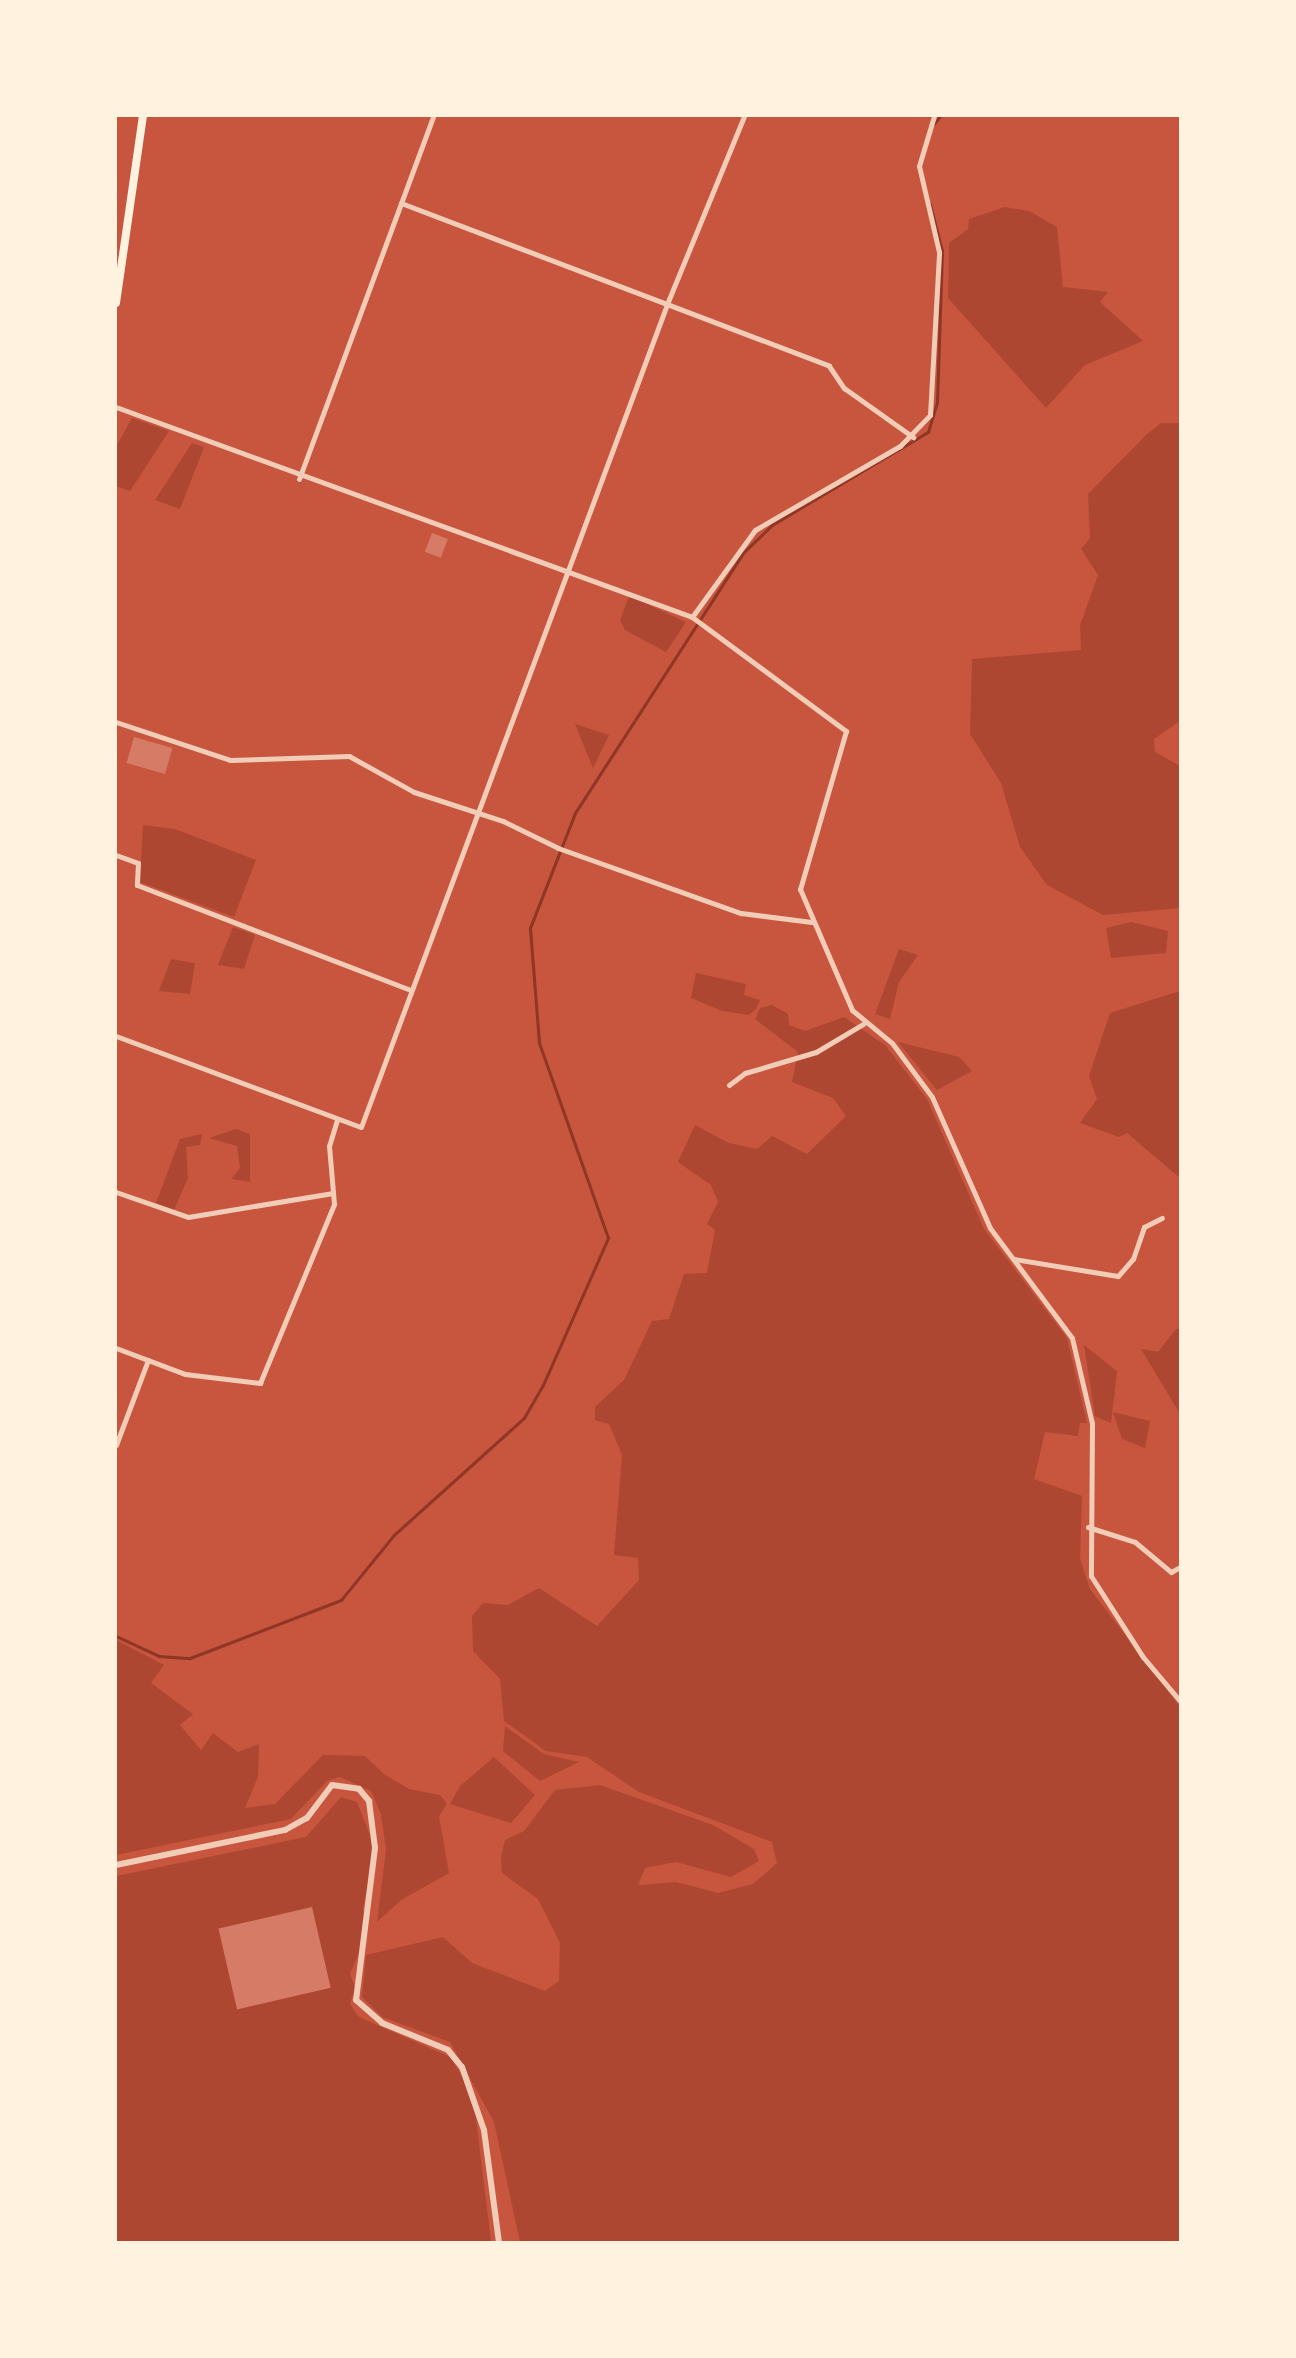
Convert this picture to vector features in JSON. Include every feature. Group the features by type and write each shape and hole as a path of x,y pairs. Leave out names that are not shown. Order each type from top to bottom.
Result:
{"main road":[{"path":"116,303 143,116"}],"street":[{"path":"299,479 433,116"},
{"path":"116,1036 361,1127 667,304 744,116"},
{"path":"696,620 755,530 913,437 930,415 939,252 919,181 921,147 934,116"},
{"path":"401,203 829,366 844,388 913,437"},
{"path":"116,407 299,479 696,620 846,732 800,889 811,922 863,1024 892,1042 932,1097 952,1156 990,1228 1072,1338 1092,1423 1088,1527 1091,1576 1143,1657 1181,1702"},
{"path":"116,722 230,760 349,756 414,792 478,812 561,849 741,913 811,922"},
{"path":"116,855 138,863 136,885 411,990"},
{"path":"729,1085 745,1073 816,1052 863,1024"},
{"path":"116,1348 185,1374 260,1383 334,1204 329,1146 337,1120"},
{"path":"116,1192 188,1217 333,1193"},
{"path":"1014,1259 1118,1276 1133,1259 1144,1227 1162,1218"},
{"path":"116,1445 148,1360"},
{"path":"1088,1527 1135,1542 1171,1572 1181,1567"},
{"path":"116,1865 285,1830 307,1818 332,1786 359,1788 369,1801 376,1848 356,2000 382,2024 448,2050 462,2067 484,2130 499,2242"}],"shaded area":[{"path":"1005,207 1029,211 1057,227 1063,287 1108,292 1100,302 1143,341 1085,365 1046,408 948,298 949,243 968,229 969,219"},
{"path":"1180,409 1180,721 1154,739 1155,752 1180,766 1180,908 1103,915 1047,885 1020,847 1001,783 970,734 972,659 1081,650 1080,625 1098,575 1081,549 1090,538 1088,494 1161,423 1179,423"},
{"path":"132,418 169,431 130,491 116,486 116,447"},
{"path":"192,443 204,447 180,509 155,500"},
{"path":"629,596 686,622 666,652 625,630 620,620"},
{"path":"575,724 609,735 593,768"},
{"path":"143,825 175,829 256,860 234,917 140,882"},
{"path":"1131,922 1168,931 1166,953 1111,958 1106,928"},
{"path":"233,927 255,935 244,969 218,965"},
{"path":"899,949 918,955 899,982 890,1019 875,1014"},
{"path":"171,959 195,963 190,994 159,991"},
{"path":"696,973 746,984 744,995 760,1000 756,1009 749,1015 722,1011 691,998"},
{"path":"1180,991 1180,1178 1127,1133 1119,1137 1080,1123 1097,1099 1089,1076 1110,1013"},
{"path":"772,1005 788,1014 789,1025 805,1031 844,1017 885,1045 927,1099 984,1229 1067,1338 1087,1423 1080,1423 1078,1436 1045,1432 1034,1479 1082,1496 1080,1559 1090,1589 1180,1707 1180,2242 520,2242 494,2122 450,2042 382,2017 362,1997 366,1955 443,1937 472,1963 545,1991 559,1981 560,1943 538,1899 502,1873 501,1857 505,1840 524,1831 555,1790 600,1785 713,1825 754,1849 759,1861 731,1877 676,1862 645,1868 638,1885 676,1882 718,1893 753,1884 777,1863 772,1842 639,1792 587,1757 546,1751 504,1721 500,1679 473,1651 472,1616 483,1603 508,1605 539,1588 597,1626 639,1580 638,1558 614,1555 622,1455 609,1424 595,1420 595,1407 624,1380 652,1321 669,1319 684,1274 707,1273 715,1230 707,1224 718,1202 711,1185 678,1162 695,1125 729,1143 757,1149 772,1136 807,1154 846,1116 833,1098 792,1082 798,1052 755,1019 760,1008"},
{"path":"898,1042 959,1057 972,1071 937,1090"},
{"path":"236,1129 250,1134 250,1182 231,1179 240,1168 237,1146 209,1138"},
{"path":"202,1134 200,1145 186,1147 188,1178 174,1210 156,1203 180,1139"},
{"path":"1176,1329 1180,1329 1180,1414 1141,1349 1158,1352"},
{"path":"1084,1345 1117,1371 1111,1423 1095,1416"},
{"path":"1113,1412 1150,1421 1145,1448 1122,1439"},
{"path":"116,1640 164,1665 151,1683 193,1714 180,1725 201,1750 213,1733 238,1752 259,1744 258,1777 245,1808 275,1804 323,1755 365,1756 384,1774 409,1789 440,1795 447,1804 439,1816 449,1873 401,1900 377,1922 386,1850 381,1814 371,1791 340,1777 327,1781 291,1819 116,1855"},
{"path":"505,1726 544,1754 579,1762 540,1781 503,1751"},
{"path":"494,1757 535,1795 511,1823 450,1804 460,1786"},
{"path":"341,1797 357,1802 375,1848 363,1908 368,1932 350,1974 355,1988 350,2004 359,2017 450,2057 473,2094 491,2241 116,2242 116,1876 306,1837"}],"building":[{"path":"432,533 448,539 441,558 425,552"},
{"path":"134,737 172,748 165,774 127,763"},
{"path":"312,1907 331,1988 237,2009 218,1929"}],"waterway":[{"path":"934,124 940,116"},
{"path":"116,1636 159,1656 190,1658 341,1600 394,1535 524,1418 543,1385 608,1238 539,1043 530,928 575,813 743,553 772,525 928,432 937,402 942,251 930,205"}]}
